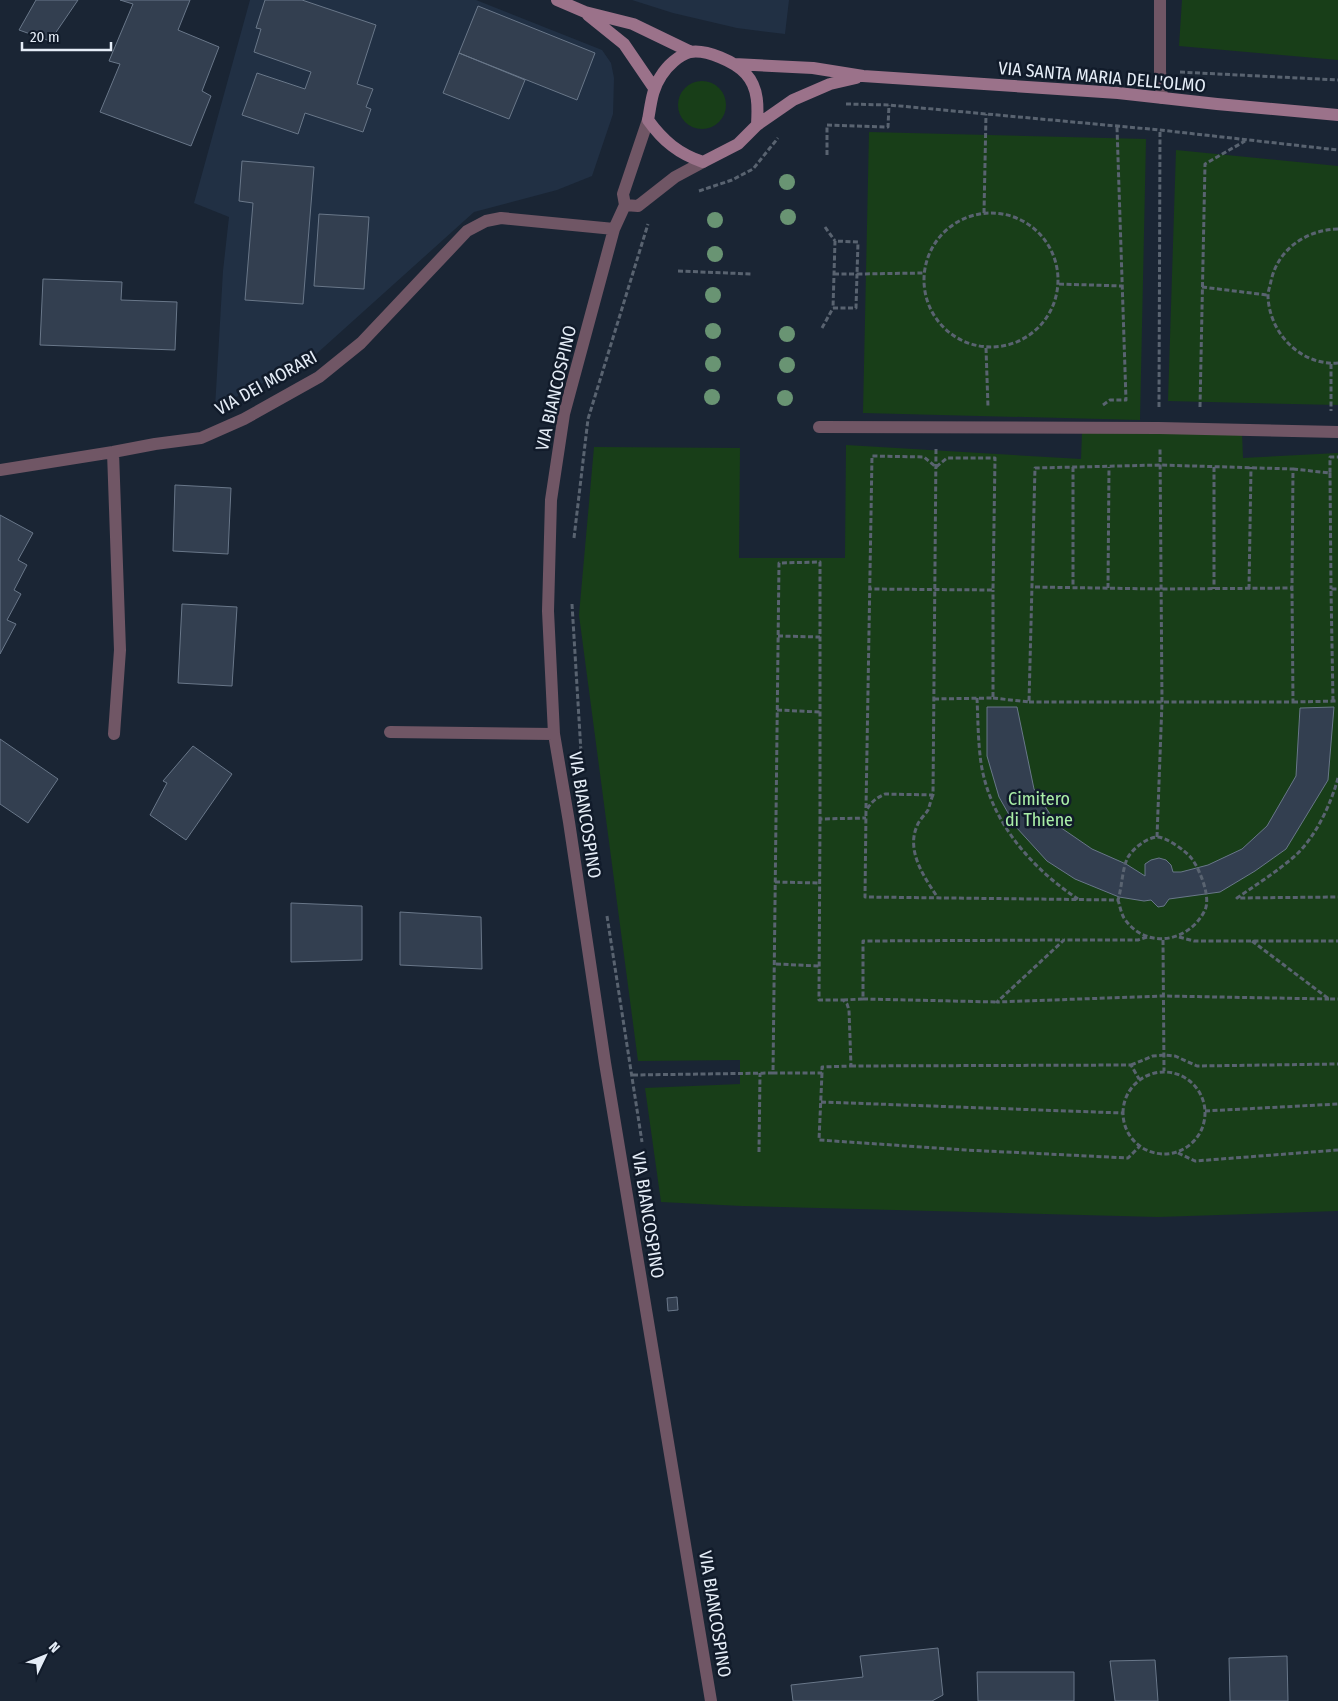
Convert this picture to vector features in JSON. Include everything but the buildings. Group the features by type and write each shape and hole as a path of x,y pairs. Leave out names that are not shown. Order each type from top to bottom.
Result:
{"main road":[{"path":"557,0 585,12 633,24 692,52 721,57 734,64 746,74 755,89 758,104 757,125 738,144 703,162 686,157 671,146 656,132 648,120 654,88 661,74 681,56 692,52"},
{"path":"585,12 624,44 654,88"},
{"name":"VIA SANTA MARIA DELL'OLMO","path":"734,64 813,68 864,76 1097,91 1338,115"},
{"name":"VIA SANTA MARIA DELL'OLMO","path":"757,125 793,100 830,84 864,76"}],"street":[{"path":"1160,0 1162,98"},
{"name":"VIA BIANCOSPINO","path":"648,120 623,194 625,205 614,229 564,414 551,500 548,611 554,734 570,822 605,1063 712,1701"},
{"path":"625,205 638,206 675,177 703,162"},
{"name":"VIA DEI MORARI","path":"0,470 201,438 244,419 319,376 361,343 467,231 486,222 501,218 614,229"},
{"path":"819,427 1159,428 1335,432"},
{"path":"113,452 120,650 114,734"},
{"name":"VIA BIANCOSPINO","path":"390,732 554,734"}],"path":[{"path":"1160,71 1338,80"},
{"path":"837,104 889,105 1160,130 1338,150"},
{"path":"827,155 828,125 888,127 889,105"},
{"path":"984,213 986,114"},
{"path":"1083,428 1092,413 1110,400 1126,400 1117,127"},
{"path":"1157,837 1162,702 1159,428 1160,130"},
{"path":"692,194 732,180 753,169 781,135"},
{"path":"1208,408 1199,407 1205,164 1246,141"},
{"path":"984,213 1014,216 1029,224 1042,236 1052,250 1058,267 1059,284 1055,302 1048,318 1036,331 1021,341 1004,347 986,348 968,344 953,336 939,324 930,308 924,291 924,273 928,256 936,241 948,228 962,219 984,213"},
{"path":"573,542 588,419 649,222"},
{"path":"822,328 833,308 835,241 825,227"},
{"path":"1338,229 1329,229 1307,235 1292,245 1281,257 1273,272 1268,295 1275,325 1284,340 1297,352 1314,360 1331,364 1338,363"},
{"path":"833,308 856,308 858,242 835,241"},
{"path":"678,271 752,274"},
{"path":"834,274 924,273"},
{"path":"1059,284 1122,286"},
{"path":"1202,287 1268,295"},
{"path":"986,348 988,428"},
{"path":"1331,364 1335,432"},
{"path":"937,428 933,794 928,811 918,823 914,835 914,850 919,866 938,898"},
{"path":"936,467 924,457 872,456 866,897 1118,900"},
{"path":"1333,701 1330,457 1338,457"},
{"path":"936,467 947,458 995,458 993,698"},
{"path":"1030,702 1034,468 1160,465 1293,469 1330,473"},
{"path":"1073,467 1073,587"},
{"path":"1108,588 1109,467"},
{"path":"1214,467 1214,589"},
{"path":"1249,589 1251,468"},
{"path":"1293,469 1293,702"},
{"path":"773,1073 776,964 775,882 779,563 820,562 819,1000 863,998 997,1002 1163,996 1338,999"},
{"path":"1032,587 1161,589 1292,588"},
{"path":"1331,588 1338,589"},
{"path":"870,589 993,590"},
{"path":"572,599 581,753"},
{"path":"778,636 820,637"},
{"path":"977,698 981,764 989,792 1001,820 1023,852 1043,873 1079,900"},
{"path":"934,699 993,698 1030,702 1338,701"},
{"path":"777,710 820,712"},
{"path":"1338,778 1327,807 1313,832 1297,854 1237,898 1338,897"},
{"path":"866,811 874,800 885,794 933,794"},
{"path":"820,818 866,818"},
{"path":"1157,837 1170,841 1191,858 1202,879 1206,894 1205,909 1187,932 1163,940 1138,933 1124,918 1118,900 1128,858 1139,844 1157,837"},
{"path":"775,882 820,883"},
{"path":"606,910 644,1151"},
{"path":"863,998 863,941 1138,940 1148,936"},
{"path":"1178,936 1194,941 1338,941"},
{"path":"997,1002 1064,940"},
{"path":"1163,940 1164,1071"},
{"path":"1251,941 1329,999"},
{"path":"776,964 819,966"},
{"path":"842,1000 847,1004 849,1010 851,1066"},
{"path":"1139,1147 1128,1158 819,1140 822,1067 1131,1065 1153,1056 1164,1055 1174,1056 1197,1066 1338,1064"},
{"path":"1131,1065 1139,1079"},
{"path":"1164,1071 1178,1074 1191,1082 1200,1093 1205,1111 1205,1121 1200,1134 1190,1146 1178,1152 1164,1155 1150,1153 1139,1147 1130,1138 1124,1126 1122,1113 1124,1100 1130,1088 1139,1079 1151,1073 1164,1071"},
{"path":"633,1075 760,1072 822,1073"},
{"path":"759,1152 760,1072"},
{"path":"820,1102 1122,1113"},
{"path":"1205,1111 1338,1104"},
{"path":"1178,1152 1194,1161 1338,1150"}],"shaded area":[{"path":"250,0 476,0 602,50 611,63 614,78 613,114 592,176 557,190 474,212 314,356 215,408 223,271 229,217 194,203"},
{"path":"632,0 789,0 785,34 737,28 673,13"}],"green space":[{"path":"1182,0 1338,0 1338,60 1179,46"},
{"path":"702,81 711,83 719,88 724,96 726,105 724,114 719,122 711,127 702,129 693,127 685,122 680,114 678,105 680,96 685,88 693,83"},
{"path":"869,132 1146,139 1140,420 863,413"},
{"path":"1176,150 1338,166 1338,405 1168,401"},
{"name":"Cimitero di Thiene","path":"1082,433 1242,433 1243,458 1338,453 1338,1211 1158,1217 742,1206 661,1202 645,1088 740,1084 740,1060 638,1061 579,615 594,447 740,448 739,558 845,558 846,445 1081,459"}]}
